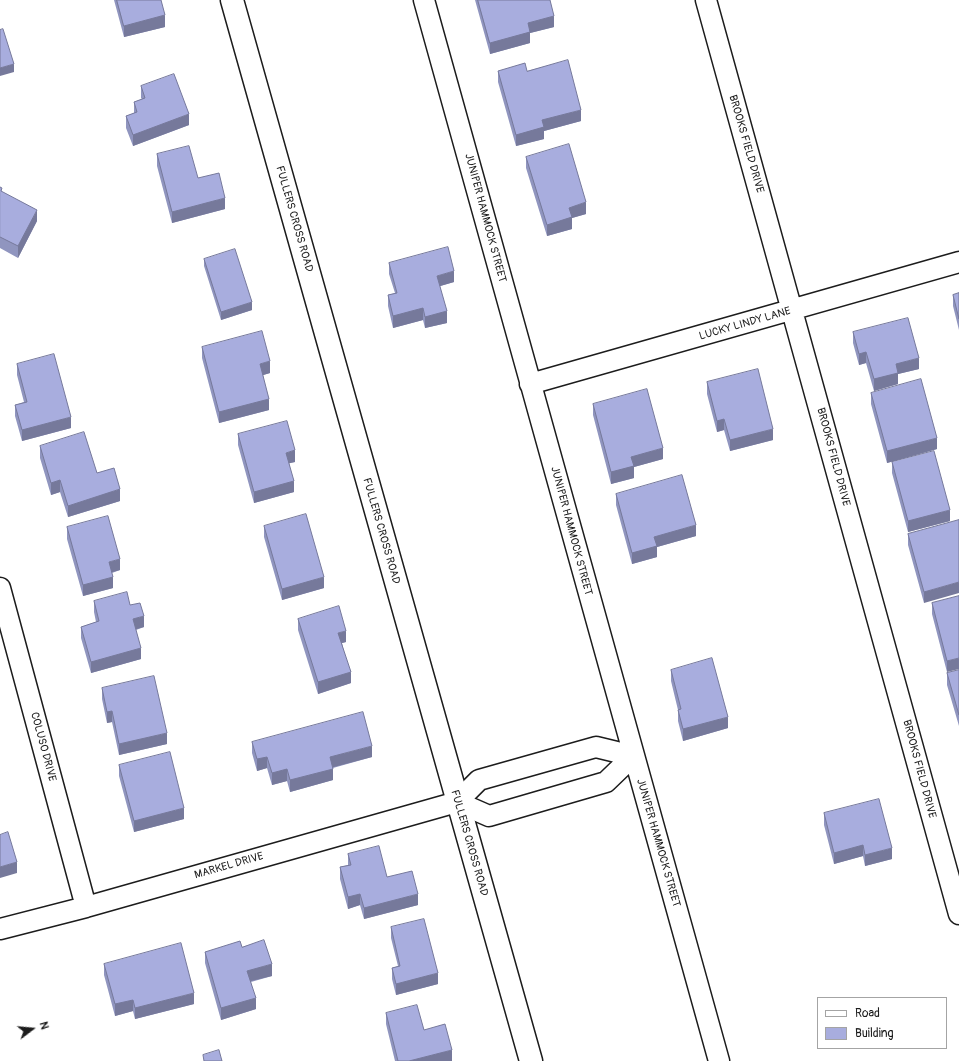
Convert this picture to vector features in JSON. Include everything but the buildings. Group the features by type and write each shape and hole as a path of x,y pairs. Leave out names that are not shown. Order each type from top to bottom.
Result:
{"street":[{"name":"FULLERS CROSS ROAD","path":"232,0 531,1061"},
{"name":"JUNIPER HAMMOCK STREET","path":"424,0 719,1061"},
{"name":"BROOKS FIELD DRIVE","path":"706,0 959,914"},
{"name":"LUCKY LINDY LANE","path":"530,384 959,262"},
{"name":"COLUSO DRIVE","path":"0,588 86,907"},
{"path":"596,747 633,756 606,782 489,816 457,802 479,780 596,747"},
{"name":"MARKEL DRIVE","path":"0,929 86,907 457,802"}]}
